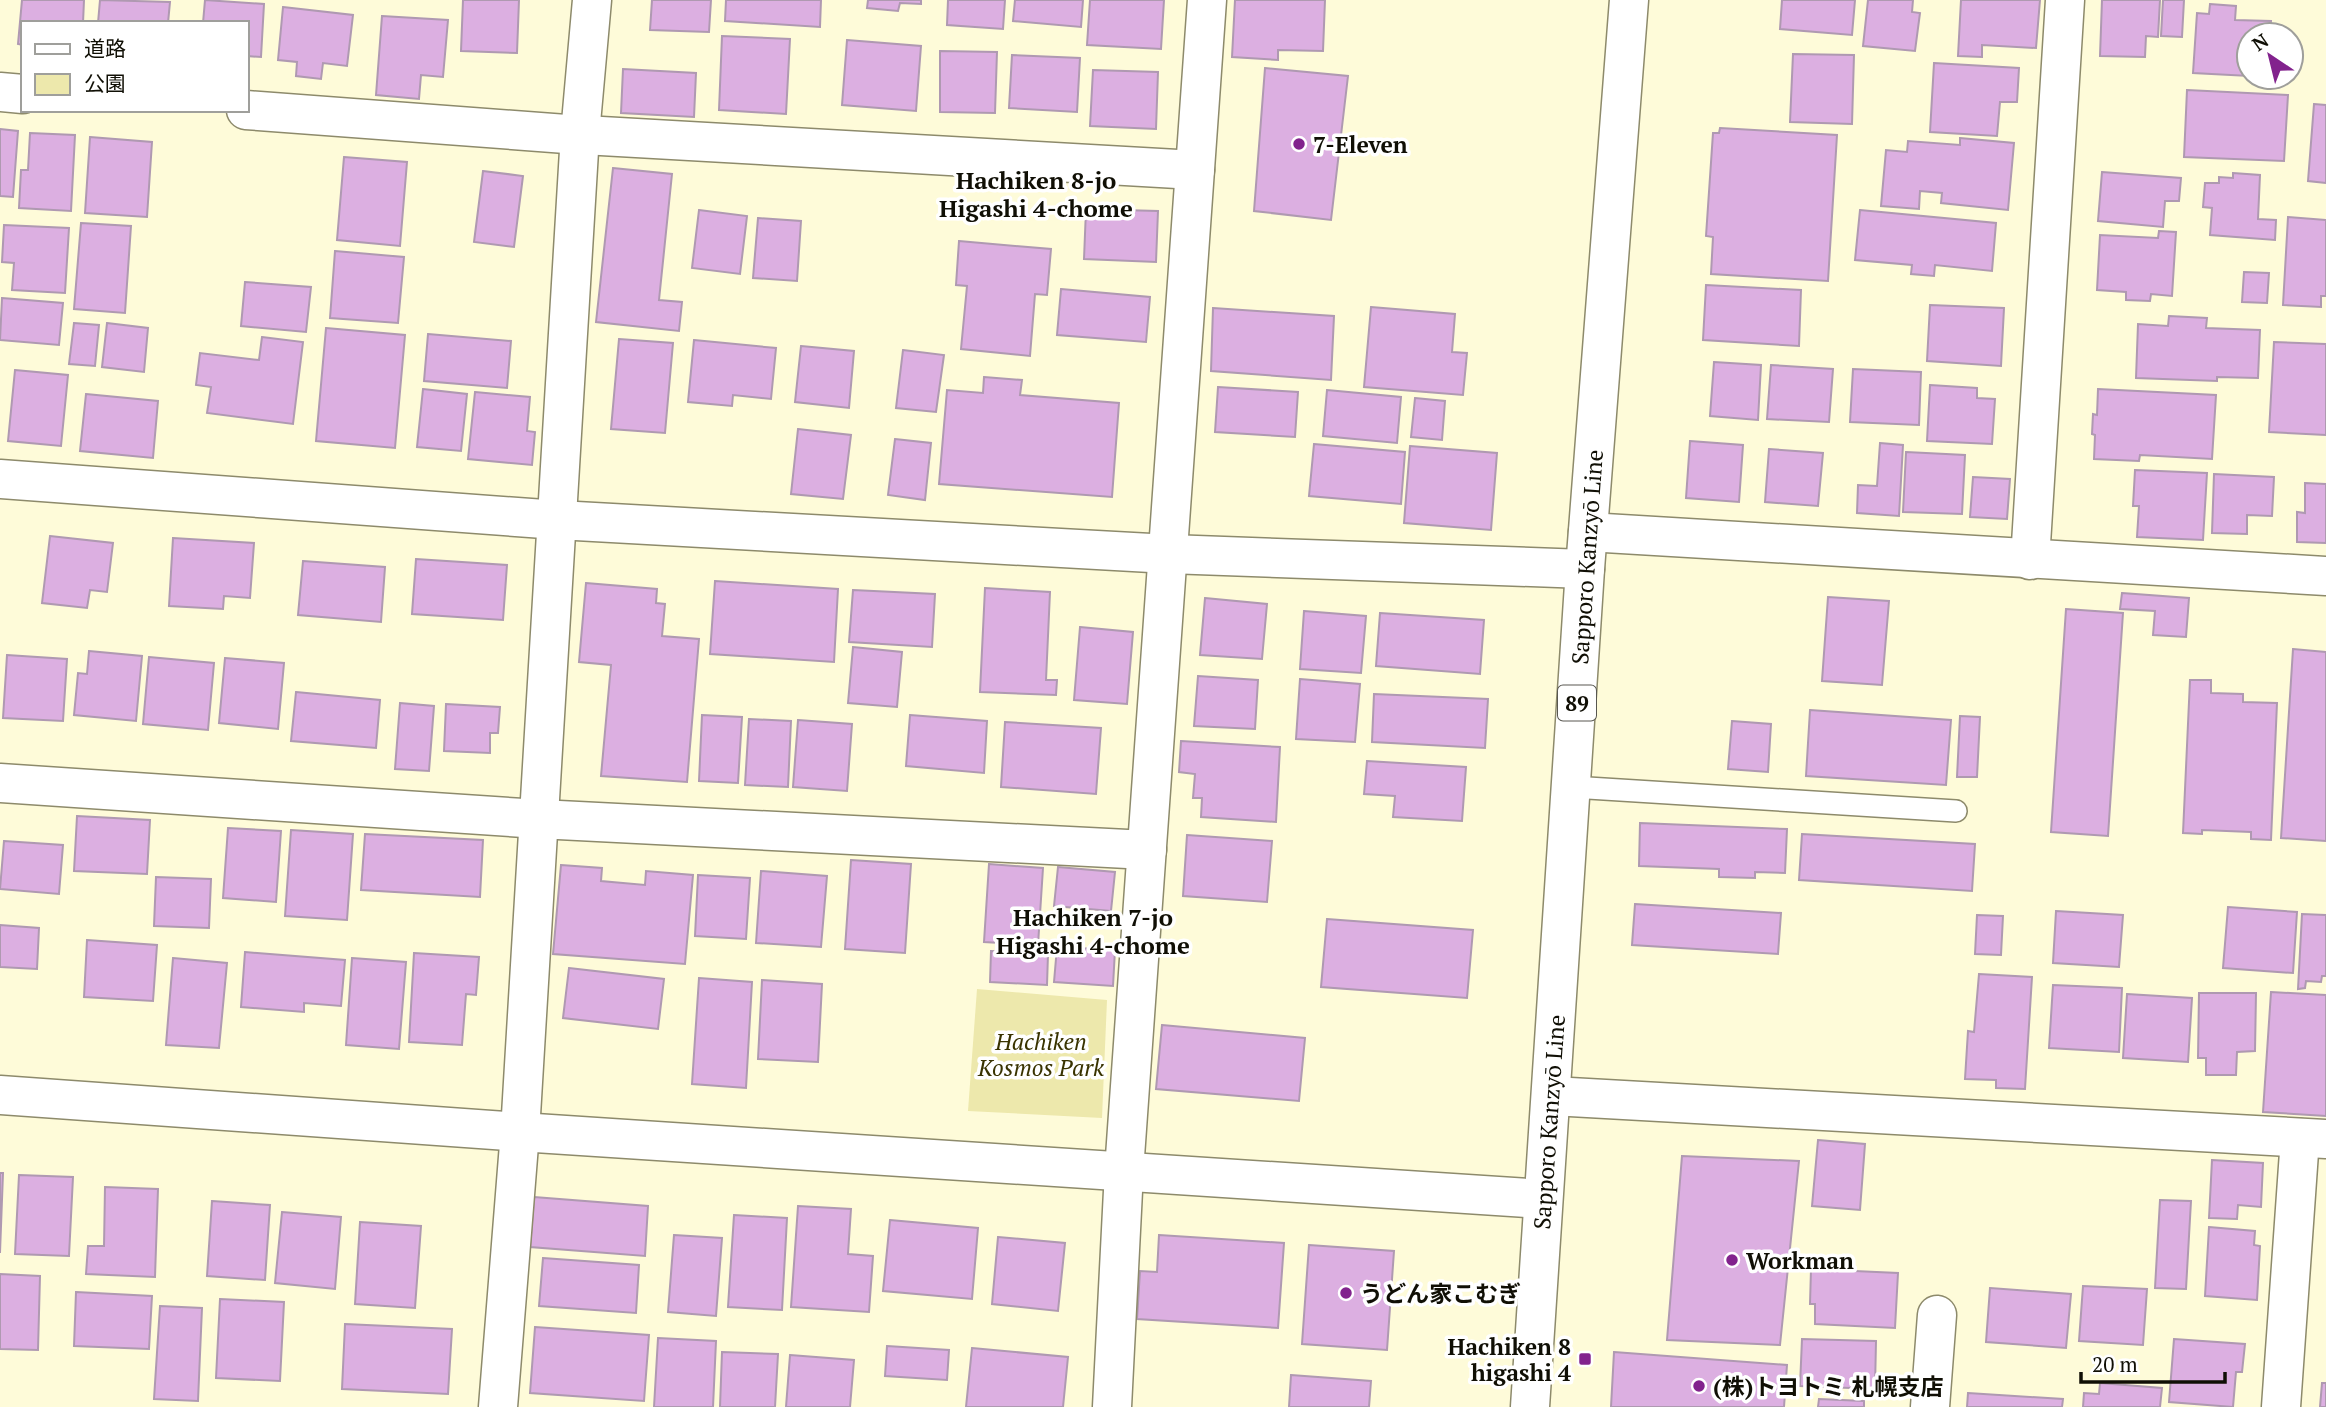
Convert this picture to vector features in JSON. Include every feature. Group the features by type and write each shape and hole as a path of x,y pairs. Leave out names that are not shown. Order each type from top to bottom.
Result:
{"street":[{"path":"498,1407 520,1132 580,134 592,0"},
{"path":"1112,1407 1124,1171 1207,0"},
{"name":"Sapporo Kanzyō Line","path":"1530,1407 1587,550 1629,0"},
{"path":"2030,560 2065,0"},
{"path":"0,92 21,94"},
{"path":"248,110 580,134 1195,170"},
{"path":"0,479 558,520 1169,554 1587,550 2030,560 2326,576"},
{"path":"0,783 539,819 1147,850"},
{"path":"0,1095 1544,1199"},
{"path":"1552,1096 2313,1138 2281,1407"},
{"path":"1930,1407 1937,1315"}],"lane":[{"path":"1572,787 1956,811"}],"green space":[{"name":"Hachiken Kosmos Park","path":"977,989 1107,1000 1102,1118 968,1111"}],"building":[{"path":"22,0 84,0 83,21 21,21 21,45 18,44"},
{"path":"100,0 170,2 168,21 98,21"},
{"path":"205,0 264,4 261,57 248,56 248,21 203,21"},
{"path":"463,0 519,0 517,53 461,51"},
{"path":"652,0 711,0 709,32 650,30"},
{"path":"726,0 821,0 820,27 725,21"},
{"path":"868,0 921,0 921,4 900,3 898,11 867,8"},
{"path":"948,0 1005,0 1003,29 947,25"},
{"path":"1015,0 1083,0 1081,27 1013,21"},
{"path":"1090,0 1164,0 1161,49 1087,45"},
{"path":"1235,0 1325,0 1323,51 1278,50 1278,60 1232,57"},
{"path":"1782,0 1855,0 1852,35 1780,29"},
{"path":"1868,0 1913,0 1912,12 1920,13 1915,51 1863,46"},
{"path":"1961,0 2040,0 2036,48 1982,45 1982,57 1958,56"},
{"path":"2102,0 2160,0 2158,37 2146,36 2145,57 2100,56"},
{"path":"2163,0 2184,0 2182,37 2161,36"},
{"path":"2210,4 2236,6 2235,20 2271,21 2235,21 2235,75 2193,73 2197,13 2209,14"},
{"path":"283,7 353,15 347,66 323,63 321,79 296,76 297,62 278,60"},
{"path":"382,16 448,20 443,77 421,75 419,99 376,95"},
{"path":"722,36 790,39 786,114 719,110"},
{"path":"847,40 921,46 916,111 842,105"},
{"path":"940,51 997,52 995,113 940,112"},
{"path":"1793,54 1854,55 1852,124 1790,122"},
{"path":"1012,55 1080,58 1077,112 1009,108"},
{"path":"1934,63 2019,68 2017,102 2000,102 1997,136 1930,132"},
{"name":"7-Eleven","path":"1265,68 1348,76 1331,220 1254,211"},
{"path":"623,69 696,73 694,117 621,113"},
{"path":"1093,70 1158,72 1156,129 1090,126"},
{"path":"2187,90 2288,95 2284,161 2184,157"},
{"path":"2314,104 2326,105 2326,183 2308,181"},
{"path":"1720,128 1837,135 1828,281 1711,274 1713,237 1706,236 1713,133 1719,133"},
{"path":"0,129 18,131 13,197 0,196"},
{"path":"30,133 75,135 71,211 19,208 21,170 28,170"},
{"path":"90,137 152,142 147,217 85,213"},
{"path":"1960,138 2014,143 2008,210 1941,203 1942,193 1920,191 1919,209 1881,206 1886,150 1907,152 1908,141 1960,145"},
{"path":"344,157 407,162 400,246 337,240"},
{"path":"613,168 672,174 659,300 682,302 679,331 596,322"},
{"path":"483,171 523,176 514,247 474,242"},
{"path":"2102,172 2181,178 2179,201 2165,201 2163,227 2098,221"},
{"path":"2233,173 2260,175 2258,219 2276,220 2275,240 2210,235 2212,208 2203,207 2205,183 2219,183 2219,177 2233,178"},
{"path":"1086,209 1158,211 1156,262 1084,259"},
{"path":"699,210 747,216 740,274 692,268"},
{"path":"1860,210 1996,223 1992,271 1935,265 1934,276 1911,274 1912,265 1855,260"},
{"path":"2288,217 2326,220 2326,296 2321,296 2321,307 2283,305"},
{"path":"758,218 801,221 797,281 753,278"},
{"path":"81,223 131,226 125,313 74,309"},
{"path":"4,225 69,228 65,293 12,290 14,263 2,262"},
{"path":"2159,231 2176,232 2172,296 2151,294 2150,301 2126,300 2126,292 2097,290 2100,235 2158,238"},
{"path":"959,241 1051,249 1047,295 1035,294 1030,356 961,349 967,286 956,285"},
{"path":"335,251 404,257 398,323 330,318"},
{"path":"2244,272 2269,273 2267,303 2242,302"},
{"path":"245,282 311,287 306,332 241,326"},
{"path":"1706,285 1801,290 1799,346 1703,340"},
{"path":"1061,289 1150,297 1146,342 1057,335"},
{"path":"2,298 63,303 59,345 0,340"},
{"path":"1930,305 2004,308 2001,366 1927,361"},
{"path":"1371,307 1455,314 1452,352 1467,353 1463,395 1364,387"},
{"path":"1213,308 1334,316 1331,380 1211,371"},
{"path":"2169,316 2207,318 2206,328 2260,330 2258,378 2217,377 2217,381 2136,378 2138,324 2168,326"},
{"path":"74,323 99,325 95,366 69,364"},
{"path":"107,323 148,328 144,372 102,367"},
{"path":"326,328 405,335 395,448 316,441"},
{"path":"428,334 511,341 507,388 424,381"},
{"path":"262,337 303,342 293,424 207,413 211,387 196,385 200,353 259,360"},
{"path":"619,339 673,343 665,433 611,429"},
{"path":"694,340 776,348 771,399 733,395 732,406 688,402"},
{"path":"2274,342 2326,344 2326,435 2269,432"},
{"path":"801,346 854,351 849,408 795,402"},
{"path":"903,350 944,355 936,412 896,408"},
{"path":"1714,362 1761,365 1758,420 1710,416"},
{"path":"1771,365 1833,369 1829,422 1767,419"},
{"path":"1853,369 1921,372 1919,425 1850,422"},
{"path":"15,370 68,375 61,446 8,441"},
{"path":"984,377 1022,380 1020,395 1119,403 1112,497 939,484 947,390 983,393"},
{"path":"1930,385 1977,388 1977,398 1995,399 1992,444 1927,441"},
{"path":"1218,387 1298,392 1295,437 1215,432"},
{"path":"423,389 467,394 461,451 417,447"},
{"path":"2098,389 2216,395 2212,459 2140,455 2139,461 2094,459 2093,414 2097,415"},
{"path":"1327,390 1401,397 1397,443 1323,436"},
{"path":"475,392 530,397 527,431 535,432 532,465 468,459"},
{"path":"86,394 158,401 153,458 80,451"},
{"path":"1415,398 1445,401 1442,440 1411,437"},
{"path":"798,429 851,435 843,499 791,494"},
{"path":"895,439 931,443 925,500 888,495"},
{"path":"1690,441 1743,445 1739,502 1686,498"},
{"path":"1880,443 1903,445 1899,516 1857,513 1858,485 1877,486"},
{"path":"1314,444 1405,452 1401,504 1309,496"},
{"path":"1410,446 1497,453 1491,530 1404,523"},
{"path":"1769,449 1823,453 1818,506 1765,502"},
{"path":"1906,452 1965,455 1962,514 1903,512"},
{"path":"2135,470 2207,473 2203,540 2137,537 2139,506 2133,506"},
{"path":"2214,474 2274,477 2272,516 2247,515 2247,534 2212,533"},
{"path":"1973,477 2010,479 2007,519 1970,517"},
{"path":"2305,483 2326,484 2326,543 2297,542 2297,512 2305,513"},
{"path":"50,536 113,543 107,592 90,590 87,608 42,603"},
{"path":"173,538 254,543 250,598 224,596 223,609 169,606"},
{"path":"416,559 507,565 503,620 412,614"},
{"path":"303,561 385,567 381,622 298,615"},
{"path":"715,581 838,589 834,662 710,654"},
{"path":"586,583 657,589 656,603 665,604 662,636 699,639 687,782 601,776 611,665 579,662"},
{"path":"985,588 1050,592 1046,680 1057,680 1056,695 980,692"},
{"path":"853,590 935,594 932,647 849,642"},
{"path":"2122,593 2189,598 2186,637 2153,635 2155,611 2120,609"},
{"path":"1828,597 1889,601 1882,685 1822,681"},
{"path":"1205,598 1267,604 1262,659 1200,655"},
{"path":"2066,609 2123,613 2108,836 2051,832"},
{"path":"1304,611 1366,616 1361,673 1300,669"},
{"path":"1380,613 1484,620 1480,674 1376,666"},
{"path":"1080,627 1133,632 1127,704 1074,700"},
{"path":"853,647 902,652 897,707 848,703"},
{"path":"2293,649 2326,652 2326,841 2281,838"},
{"path":"89,651 142,656 136,721 74,715 78,673 87,674"},
{"path":"7,655 67,659 63,721 3,718"},
{"path":"149,657 214,663 208,730 143,724"},
{"path":"225,658 284,663 278,729 219,723"},
{"path":"1198,676 1258,680 1255,729 1194,726"},
{"path":"1300,679 1360,684 1355,742 1296,739"},
{"path":"2190,680 2211,680 2211,693 2243,694 2243,702 2277,703 2271,840 2251,839 2251,832 2202,830 2202,834 2183,833"},
{"path":"296,692 380,700 376,748 291,741"},
{"path":"1374,694 1488,699 1485,748 1372,742"},
{"path":"400,703 434,706 429,771 395,769"},
{"path":"446,704 500,707 498,733 490,733 490,753 444,751"},
{"path":"1810,710 1951,720 1946,785 1806,776"},
{"path":"702,715 742,717 738,783 699,781"},
{"path":"910,715 987,721 984,773 906,766"},
{"path":"1960,716 1980,717 1977,777 1957,777"},
{"path":"749,719 791,721 788,787 745,785"},
{"path":"798,720 852,724 847,791 793,787"},
{"path":"1732,721 1771,724 1768,772 1728,769"},
{"path":"1005,722 1101,728 1096,794 1001,787"},
{"path":"1181,741 1280,747 1276,822 1201,817 1202,798 1193,798 1195,774 1179,772"},
{"path":"1367,761 1466,767 1462,821 1393,817 1395,796 1364,794"},
{"path":"77,816 150,820 147,874 74,871"},
{"path":"1640,823 1787,829 1785,873 1755,872 1755,878 1719,877 1719,869 1639,866"},
{"path":"228,828 281,831 276,902 223,898"},
{"path":"291,830 353,834 347,920 285,916"},
{"path":"365,834 483,840 480,897 361,890"},
{"path":"1802,834 1975,844 1972,891 1799,880"},
{"path":"1187,835 1272,841 1267,902 1183,896"},
{"path":"4,841 63,845 59,894 0,889"},
{"path":"851,860 911,864 905,953 845,949"},
{"path":"989,864 1043,868 1038,945 984,942"},
{"path":"561,865 602,868 601,881 645,885 646,871 693,875 685,964 553,954"},
{"path":"1058,867 1115,872 1111,911 1054,906"},
{"path":"761,871 827,876 821,947 756,943"},
{"path":"698,875 750,878 746,939 695,936"},
{"path":"156,877 211,879 209,928 154,926"},
{"path":"1635,904 1781,913 1778,954 1632,945"},
{"path":"2228,907 2297,912 2293,973 2223,968"},
{"path":"2056,911 2123,915 2119,967 2053,963"},
{"path":"2302,914 2326,915 2326,976 2322,976 2321,982 2306,981 2305,988 2298,989"},
{"path":"1977,915 2003,916 2001,955 1975,954"},
{"path":"1327,919 1473,930 1467,998 1321,987"},
{"path":"0,925 39,928 37,969 0,967"},
{"path":"87,940 157,945 153,1001 84,997"},
{"path":"1057,947 1115,950 1113,986 1054,982"},
{"path":"991,951 1048,954 1047,985 990,982"},
{"path":"245,952 345,960 341,1006 304,1003 304,1012 241,1007"},
{"path":"414,953 479,957 476,995 466,994 462,1045 409,1042"},
{"path":"173,958 227,963 219,1048 166,1045"},
{"path":"352,958 406,962 399,1049 346,1045"},
{"path":"569,968 664,979 658,1029 563,1018"},
{"path":"1979,974 2032,977 2025,1089 1996,1088 1996,1080 1965,1079 1968,1031 1974,1032"},
{"path":"699,978 752,982 746,1088 692,1084"},
{"path":"762,980 822,984 818,1062 758,1059"},
{"path":"2053,985 2122,988 2119,1052 2049,1048"},
{"path":"2271,992 2326,995 2326,1116 2263,1112"},
{"path":"2199,993 2256,993 2255,1051 2237,1052 2236,1075 2206,1075 2206,1058 2198,1058"},
{"path":"2127,994 2192,998 2188,1062 2123,1058"},
{"path":"1162,1025 1305,1038 1299,1101 1156,1089"},
{"path":"1818,1140 1865,1144 1860,1210 1812,1206"},
{"path":"1682,1156 1799,1161 1780,1345 1667,1340"},
{"path":"2212,1160 2263,1163 2261,1207 2238,1205 2237,1219 2209,1218"},
{"path":"0,1173 3,1173 0,1253"},
{"path":"19,1175 73,1177 69,1256 15,1254"},
{"path":"105,1187 158,1189 155,1277 86,1274 88,1246 104,1246"},
{"path":"534,1197 648,1206 645,1256 530,1247"},
{"path":"2160,1200 2191,1201 2186,1289 2155,1288"},
{"path":"212,1201 270,1205 265,1280 207,1276"},
{"path":"798,1206 851,1209 848,1254 873,1256 869,1312 791,1307"},
{"path":"282,1212 341,1217 335,1289 275,1283"},
{"path":"734,1215 787,1218 782,1310 728,1307"},
{"path":"890,1220 978,1228 972,1299 883,1291"},
{"path":"360,1222 421,1226 415,1308 355,1304"},
{"path":"2209,1227 2255,1231 2254,1245 2260,1246 2257,1300 2205,1296"},
{"path":"674,1235 722,1238 716,1316 668,1312"},
{"path":"1159,1235 1284,1243 1278,1328 1137,1319 1140,1271 1157,1272"},
{"path":"998,1237 1065,1243 1058,1311 992,1304"},
{"path":"1309,1245 1394,1251 1387,1350 1302,1344"},
{"path":"543,1258 639,1265 636,1313 539,1306"},
{"path":"1811,1269 1898,1273 1895,1328 1815,1324 1815,1304 1810,1304"},
{"path":"0,1274 40,1276 38,1350 0,1349"},
{"path":"2083,1286 2147,1289 2143,1345 2079,1341"},
{"path":"1990,1288 2071,1294 2066,1348 1986,1342"},
{"path":"76,1292 152,1296 149,1349 74,1346"},
{"path":"220,1299 284,1302 280,1381 216,1378"},
{"path":"160,1306 202,1308 198,1401 154,1399"},
{"path":"345,1324 452,1329 448,1394 342,1389"},
{"path":"535,1327 649,1335 644,1401 530,1393"},
{"path":"658,1338 716,1341 713,1407 654,1407"},
{"path":"1802,1339 1876,1341 1875,1389 1800,1386"},
{"path":"2174,1339 2245,1344 2242,1372 2236,1372 2233,1407 2169,1402"},
{"path":"887,1346 949,1350 947,1380 885,1376"},
{"path":"972,1348 1068,1357 1063,1407 966,1407"},
{"path":"722,1352 778,1354 775,1407 720,1407"},
{"name":"(株)トヨトミ 札幌支店","path":"1614,1352 1787,1365 1784,1407 1611,1407"},
{"path":"790,1355 854,1360 850,1407 786,1407"},
{"path":"1291,1375 1371,1381 1369,1407 1289,1407"},
{"path":"2100,1383 2162,1388 2160,1407 2083,1407 2084,1393 2099,1394"},
{"path":"2322,1383 2326,1383 2326,1407 2320,1407"},
{"path":"1968,1393 2063,1399 2062,1407 1967,1407"},
{"path":"1819,1399 1864,1401 1864,1407 1818,1407"}],"place":[{"name":"7-Eleven","path":"1299,144"},
{"name":"Workman","path":"1732,1260"},
{"name":"うどん家こむぎ","path":"1346,1293"},
{"name":"Hachiken 8 higashi 4","path":"1585,1359"},
{"name":"(株)トヨトミ 札幌支店","path":"1699,1386"}],"district":[{"name":"Hachiken 8-jo Higashi 4-chome","path":"1036,194"},
{"name":"Hachiken 7-jo Higashi 4-chome","path":"1093,931"}]}
